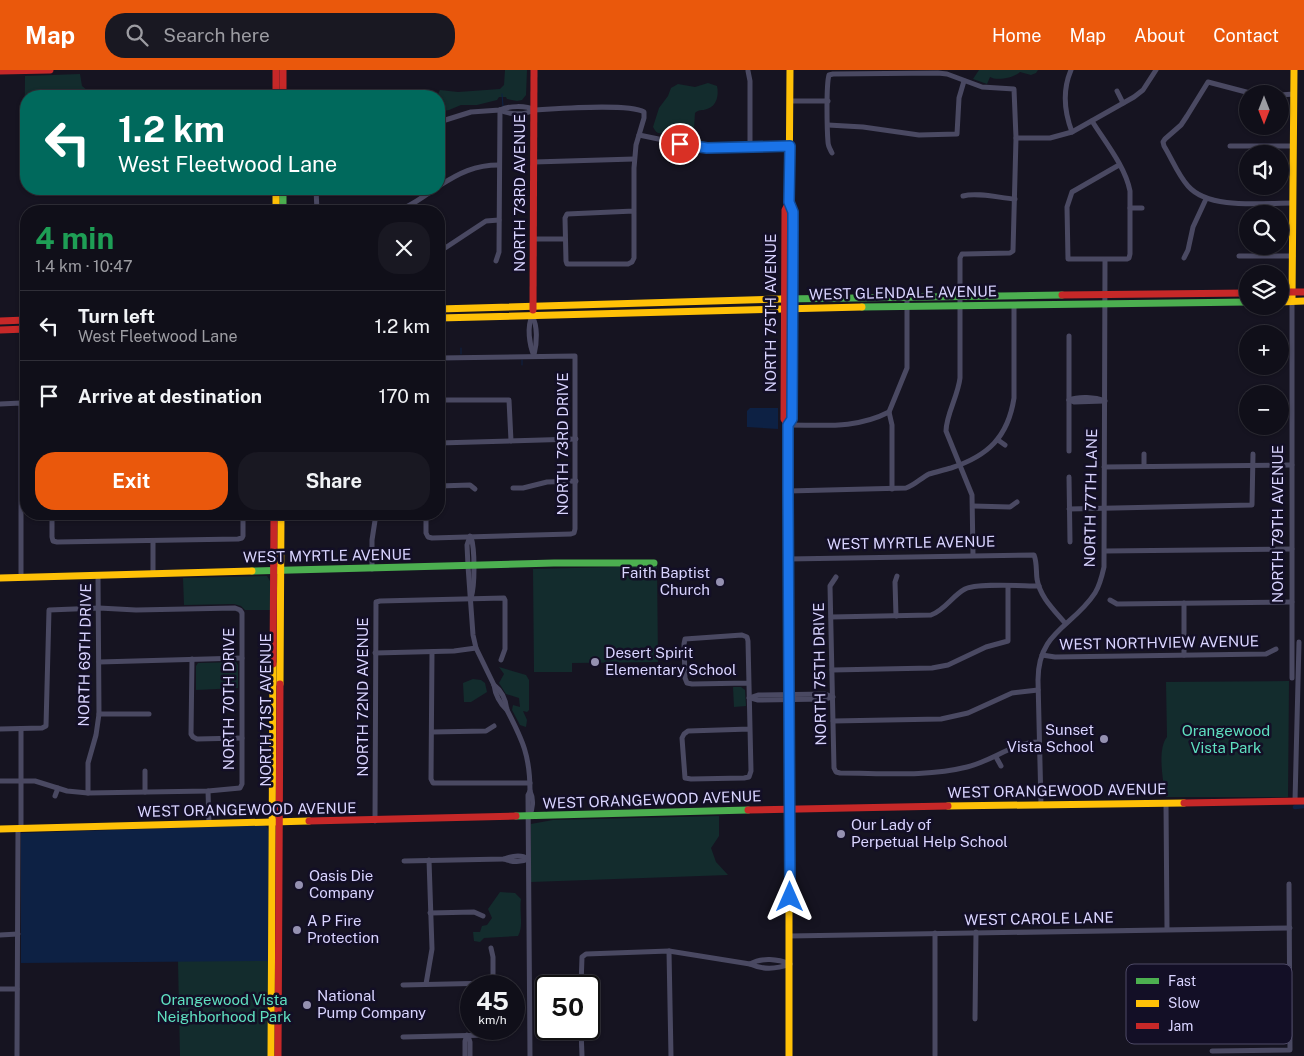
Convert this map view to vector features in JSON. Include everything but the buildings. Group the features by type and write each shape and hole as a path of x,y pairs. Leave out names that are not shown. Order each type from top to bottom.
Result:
{"street":[{"path":"0,71 50,70"},
{"path":"276,70 276,90"},
{"path":"283,70 283,90"},
{"name":"NORTH 73RD AVENUE","path":"534,70 534,306 530,321 530,346 534,356"},
{"name":"NORTH 75TH AVENUE","path":"789,1056 788,425 784,419 793,212 789,202 790,70"},
{"path":"1071,70 1064,98 1067,119 1072,132"},
{"path":"1016,138 1050,138 1072,132 1143,90 1156,70"},
{"name":"NORTH 79TH AVENUE","path":"1292,678 1292,203 1294,70"},
{"path":"748,71 750,82 750,147"},
{"path":"832,153 828,145 829,75 938,73 947,74 986,88 1014,89 1016,138 1013,251 962,254 960,378 958,392 946,426 948,436 972,495 973,555"},
{"path":"828,125 863,127 919,135 957,134 958,103 964,81"},
{"path":"1239,90 1208,82 1187,116 1163,142 1164,146 1187,185 1206,199 1221,202 1292,203"},
{"path":"1117,91 1123,103"},
{"path":"1289,94 1294,94"},
{"path":"790,101 828,101"},
{"path":"445,120 471,112 500,110 505,107 530,107 534,110 616,108 640,110 644,112 644,118 638,135 634,159 634,212 634,258 628,264 567,264 566,214 634,212"},
{"path":"496,261 499,252 500,110"},
{"path":"1092,121 1119,165 1128,183 1130,208 1129,258 1105,260 1068,259 1067,207 1072,192 1119,165"},
{"path":"638,135 698,148 790,146"},
{"path":"1230,146 1293,146"},
{"path":"534,162 634,159"},
{"path":"445,183 470,168 499,165"},
{"path":"1067,188 1072,192"},
{"path":"963,196 978,194 995,198 1015,199"},
{"path":"413,205 425,195"},
{"path":"1184,258 1188,250 1193,227 1206,199"},
{"path":"1130,208 1142,208"},
{"path":"445,248 486,220 499,220"},
{"path":"534,239 565,239"},
{"path":"1239,256 1293,256"},
{"name":"NORTH 77TH LANE","path":"1041,805 1038,690 1042,655 1050,639 1084,607 1096,591 1104,567 1105,260"},
{"path":"1289,292 1304,292"},
{"name":"WEST GLENDALE AVENUE","path":"445,309 789,299 1239,293"},
{"path":"892,489 892,425 889,412 906,368 907,297"},
{"path":"1292,302 1304,301"},
{"name":"WEST GLENDALE AVENUE","path":"445,318 789,308 1239,302"},
{"path":"788,491 906,488 930,474 960,465 980,455 998,440 1010,416 1014,398 1014,305"},
{"path":"0,321 20,320"},
{"path":"0,330 20,329"},
{"path":"1069,336 1069,452"},
{"path":"445,358 534,356"},
{"name":"NORTH 73RD DRIVE","path":"470,536 574,533 576,481 575,356 534,356"},
{"path":"445,400 509,400 511,441"},
{"path":"1069,400 1074,402 1105,401"},
{"path":"0,404 20,403"},
{"path":"788,425 852,424 865,422 889,412"},
{"path":"445,443 576,439"},
{"path":"998,440 1005,445"},
{"path":"1144,454 1144,466"},
{"path":"1069,509 1252,505 1253,454"},
{"path":"1104,467 1292,465"},
{"path":"1070,477 1070,542"},
{"path":"513,488 523,488 547,482 576,481"},
{"path":"445,486 470,485 475,489"},
{"path":"973,506 1010,507 1017,502"},
{"path":"21,520 21,577"},
{"path":"52,520 54,541 153,541 242,538 243,520"},
{"name":"NORTH 71ST AVENUE","path":"270,1056 274,1020 277,570 274,520"},
{"name":"NORTH 71ST AVENUE","path":"277,570 281,520"},
{"path":"372,568 372,540 375,520"},
{"path":"426,520 426,533 428,537 470,536 471,566 468,592 471,598 471,626 476,648 494,686 494,691 507,710 524,746 529,765 530,1056"},
{"path":"153,541 153,574"},
{"path":"1105,550 1292,549"},
{"name":"WEST MYRTLE AVENUE","path":"788,559 1034,555 1039,586"},
{"name":"WEST MYRTLE AVENUE","path":"0,578 277,570 654,563"},
{"name":"NORTH 69TH DRIVE","path":"88,793 88,763 96,735 99,714 98,575"},
{"path":"896,616 895,582 897,576"},
{"name":"NORTH 75TH DRIVE","path":"836,577 830,586 834,768 836,772 939,771 967,767 996,757"},
{"path":"832,670 932,668 948,665 986,647 1008,641 1008,586"},
{"path":"831,618 926,616 937,613 970,587 1039,586 1050,606 1065,623"},
{"path":"471,598 504,598 505,649 501,660"},
{"name":"NORTH 72ND AVENUE","path":"374,821 376,602 471,598"},
{"path":"1110,600 1117,604 1292,602"},
{"path":"1184,603 1184,655"},
{"path":"0,729 42,728 46,726 49,610 98,608"},
{"name":"NORTH 70TH DRIVE","path":"98,608 136,610 233,608 240,610 242,616 242,784 240,788 208,791"},
{"path":"749,683 687,683 685,678 685,638 742,635 747,637 749,683 751,771 750,777 685,778 683,747 684,734 688,731 750,730"},
{"path":"1295,801 1299,642"},
{"path":"376,653 459,651 476,648"},
{"name":"WEST NORTHVIEW AVENUE","path":"1042,655 1054,657 1266,654 1276,649"},
{"path":"432,652 433,784 530,783"},
{"path":"99,662 242,658"},
{"path":"192,659 191,734 193,738 242,738"},
{"path":"833,722 941,719 968,712 1006,695 1038,690"},
{"path":"749,698 825,694 833,697"},
{"path":"99,714 149,714"},
{"path":"432,732 486,731 494,726"},
{"path":"17,1056 21,729"},
{"path":"1001,766 996,757 1023,744 1040,742"},
{"path":"145,771 145,792"},
{"path":"0,781 45,783 67,791 88,793 208,791 209,823"},
{"path":"54,796 58,788"},
{"name":"WEST ORANGEWOOD AVENUE","path":"0,830 209,823 374,821 790,810 1304,801"},
{"path":"1166,803 1167,929"},
{"path":"404,861 504,859 511,856 523,856 528,859"},
{"path":"426,984 432,955 429,860"},
{"path":"1289,884 1290,964"},
{"path":"430,913 474,912 483,916"},
{"name":"WEST CAROLE LANE","path":"789,936 1290,928"},
{"path":"975,1019 976,932"},
{"path":"935,933 935,1055"},
{"path":"0,935 18,934"},
{"path":"491,948 493,975"},
{"path":"669,951 671,1056"},
{"path":"581,975 582,957 586,954 669,951 750,964 757,960 780,960 790,964"},
{"path":"403,985 460,985"},
{"path":"0,989 17,989"},
{"name":"NORTH 71ST AVENUE","path":"274,1020 278,1056"},
{"path":"403,1037 460,1035"},
{"path":"465,1056 466,1040"},
{"path":"469,1040 470,1056"},
{"path":"582,1040 582,1056"},
{"path":"1212,1051 1290,1050 1290,1044"}],"green space":[{"path":"505,70 527,70 526,95 522,100 517,101 507,99 506,97 499,97 497,100 477,105 461,105 445,111 445,91 458,92 500,89 504,85"},
{"path":"979,70 1038,70 1031,75 1020,72 1005,78 997,79 990,77 987,84 973,79"},
{"path":"80,74 82,86 87,90 25,90 25,76"},
{"path":"708,83 717,86 716,100 710,108 695,113 694,128 691,134 675,135 658,133 656,131 653,127 659,108 668,96 671,88 678,84 695,87"},
{"path":"657,566 658,662 572,663 572,672 534,672 533,569"},
{"path":"267,576 270,581 270,610 245,610 241,606 234,604 184,605 183,578"},
{"path":"236,662 238,665 238,688 196,690 196,666 198,663"},
{"path":"499,667 526,675 529,680 529,710 527,712 523,711 527,720 526,727 520,725 512,710 513,705 520,707 519,698 506,694 499,683 504,674"},
{"path":"473,679 481,680 485,683 487,692 471,702 464,702 463,683"},
{"name":"Orangewood Vista Park","path":"1289,681 1288,797 1166,797 1161,757 1167,737 1166,682"},
{"path":"733,687 741,687 745,690 746,706 734,707"},
{"path":"719,816 719,836 711,848 716,862 728,875 531,882 531,824 553,820"},
{"path":"500,892 515,893 521,899 521,928 518,936 484,938 480,942 474,941 473,932 480,932 482,926 487,925 492,918 488,909"},
{"name":"Orangewood Vista Neighborhood Park","path":"178,961 268,961 268,1056 180,1056"}],"water":[{"path":"750,408 778,408 778,429 747,427 747,411"},
{"path":"264,825 269,831 268,961 21,963 21,833"}],"waterway":[{"path":"502,94 503,106"},
{"path":"461,348 461,354"},
{"path":"522,360 522,365"},
{"path":"1295,807 1304,806"}],"traffic: fast":[{"path":"283,195 283,205"},
{"path":"782,299 1062,295"},
{"path":"862,307 1239,302"},
{"path":"788,490 789,844"},
{"path":"252,571 554,563 654,563"},
{"path":"516,816 748,810"}],"traffic: slow":[{"path":"788,425 792,419 793,212 789,202 790,70"},
{"path":"1292,301 1294,70"},
{"path":"276,195 276,205"},
{"path":"445,309 782,299"},
{"path":"1289,302 1304,301"},
{"path":"445,318 862,307"},
{"path":"280,684 281,520"},
{"path":"0,578 252,571"},
{"path":"271,1056 273,664"},
{"path":"948,806 1184,803"},
{"path":"0,829 309,821"},
{"path":"789,844 789,1056"}],"traffic: jam":[{"path":"0,71 50,70"},
{"path":"276,70 276,90"},
{"path":"283,70 283,90"},
{"path":"533,310 534,70"},
{"path":"788,490 788,425 784,419 785,210 789,202"},
{"path":"1289,292 1304,292"},
{"path":"1062,295 1239,293"},
{"path":"0,321 20,320"},
{"path":"0,330 20,329"},
{"path":"273,664 274,520"},
{"path":"278,1056 280,684"},
{"path":"1184,803 1304,801"},
{"path":"748,810 948,806"},
{"path":"309,821 516,816"}],"place":[{"name":"Faith Baptist Church","path":"720,582"},
{"name":"Desert Spirit Elementary School","path":"595,662"},
{"name":"Sunset Vista School","path":"1104,739"},
{"name":"Our Lady of Perpetual Help School","path":"841,834"},
{"name":"Oasis Die Company","path":"299,885"},
{"name":"A P Fire Protection","path":"297,930"},
{"name":"National Pump Company","path":"307,1005"}],"route":[{"path":"680,144 698,148 790,146 789,202 793,212 793,378 792,419 788,425 790,897"}]}
